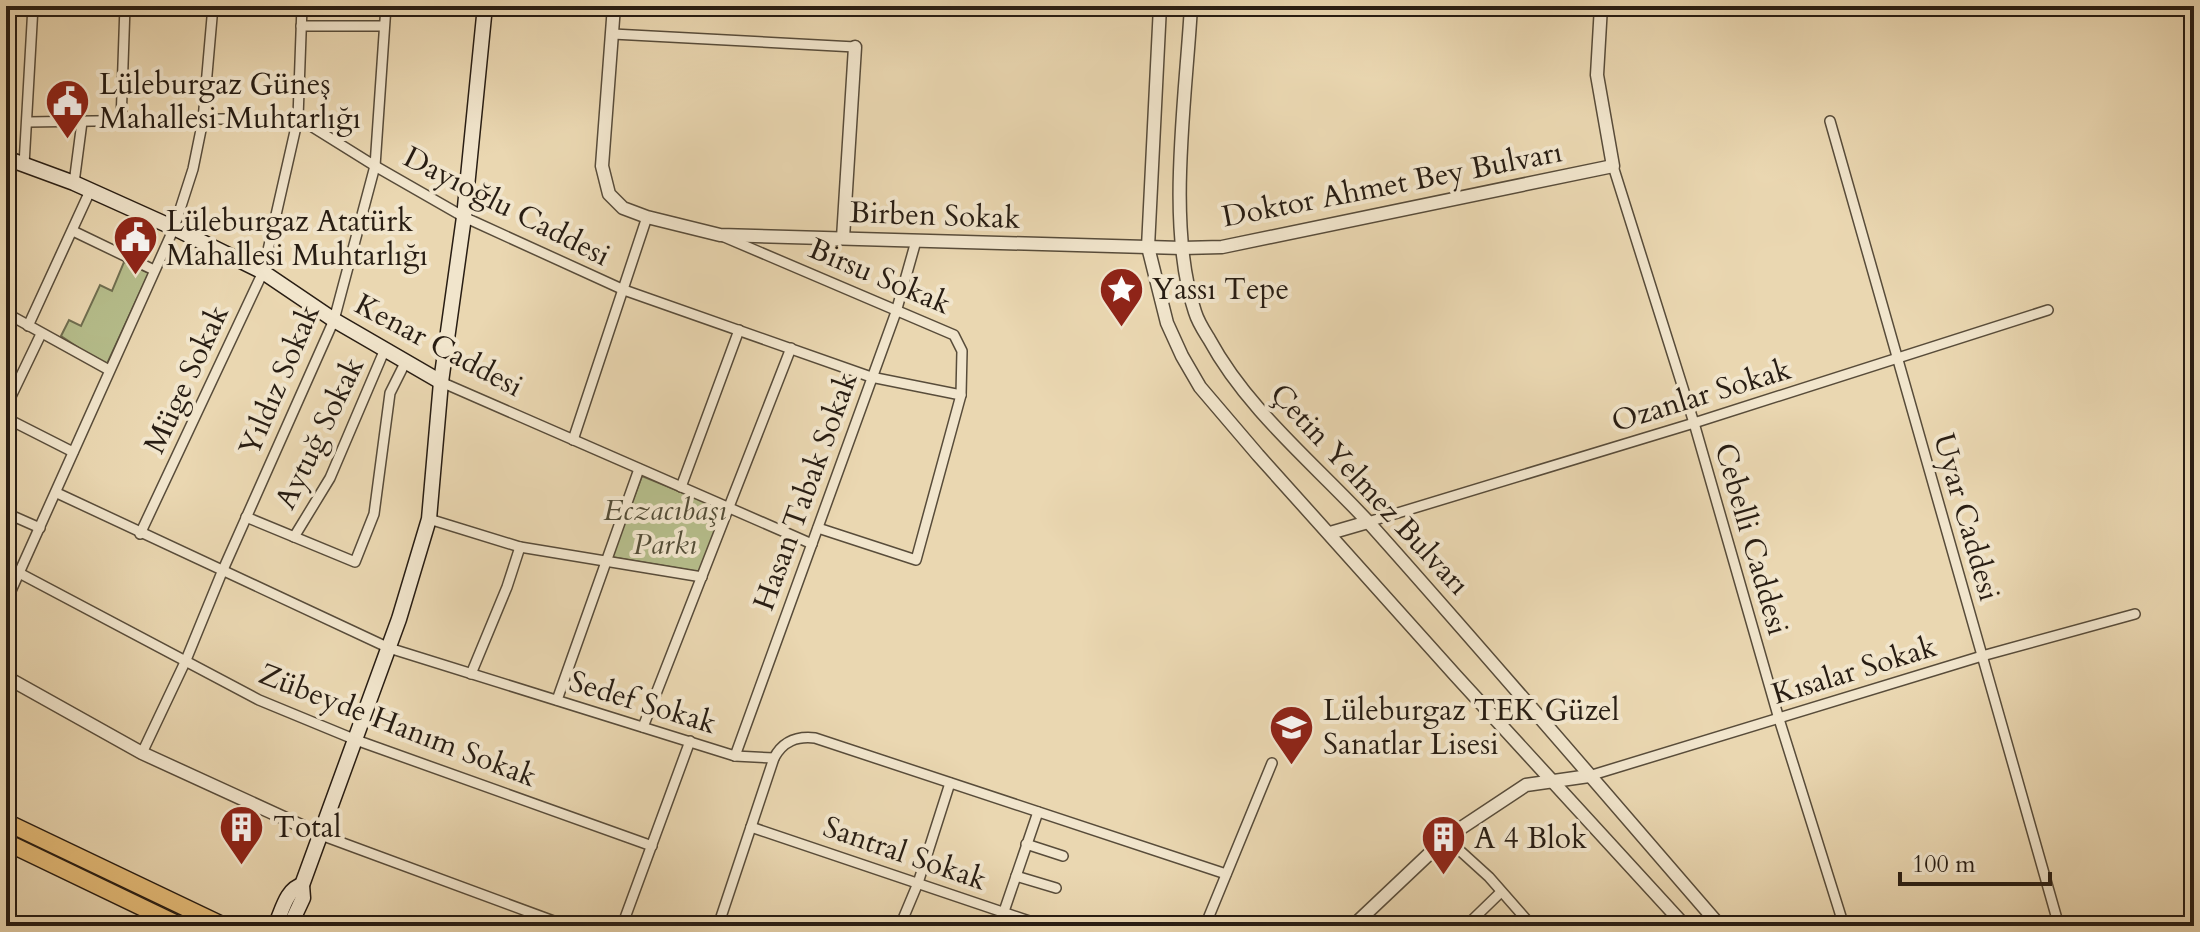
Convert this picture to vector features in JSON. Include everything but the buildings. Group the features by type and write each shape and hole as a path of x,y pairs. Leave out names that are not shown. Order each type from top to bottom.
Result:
{"highway":[{"path":"6,822 224,926"},
{"path":"6,842 181,926"}],"main road":[{"path":"290,926 303,898 302,885 389,648 429,519 441,382 464,217 485,6"},
{"name":"Kenar Caddesi","path":"6,158 74,183 263,272 334,320 441,382"},
{"path":"275,926 290,892 302,885"}],"street":[{"path":"24,165 33,6"},
{"path":"121,122 125,6"},
{"path":"6,602 174,228 193,169 203,120 213,6"},
{"name":"Müge Sokak","path":"140,534 263,272 298,118 302,6"},
{"name":"Yıldız Sokak","path":"142,753 186,660 334,320 375,166 386,6"},
{"path":"614,6 613,34 855,47 843,238"},
{"name":"Çetin Yelmez Bulvarı","path":"1160,6 1148,247 1167,323 1182,356 1200,387 1456,676 1685,926"},
{"name":"Çetin Yelmez Bulvarı","path":"1191,6 1182,167 1182,248 1195,314 1234,381 1368,522 1533,707 1720,926"},
{"path":"1601,6 1597,75 1613,166"},
{"path":"301,26 384,26"},
{"name":"Birsu Sokak","path":"613,34 602,166 609,194 623,208 720,235 954,335 962,351 961,395 916,560 818,528"},
{"path":"28,122 298,118"},
{"name":"Dayıoğlu Caddesi","path":"298,118 464,217 624,290 871,377 961,395"},
{"name":"Uyar Caddesi","path":"1830,121 2059,926"},
{"path":"74,183 82,122"},
{"name":"Doktor Ahmet Bey Bulvarı","path":"1148,247 1222,247 1613,166"},
{"name":"Cebelli Caddesi","path":"1613,166 1694,423 1779,719 1844,926"},
{"path":"28,326 90,191"},
{"path":"573,440 647,217"},
{"path":"73,231 154,270"},
{"name":"Birben Sokak","path":"720,235 1148,247"},
{"name":"Hasan Tabak Sokak","path":"735,756 896,312 916,241"},
{"name":"Ozanlar Sokak","path":"1368,522 1694,423 2048,310"},
{"path":"6,313 109,370"},
{"path":"681,487 739,330"},
{"path":"6,407 41,334"},
{"path":"643,727 791,348"},
{"name":"Aytuğ Sokak","path":"294,537 330,478 385,349"},
{"path":"246,517 355,562 374,514 390,393 406,361"},
{"name":"Kenar Caddesi","path":"441,382 812,544"},
{"path":"6,418 73,452"},
{"path":"557,700 639,469"},
{"name":"Sedef Sokak","path":"57,493 389,648 735,756 774,758"},
{"path":"6,513 40,528"},
{"path":"429,519 520,547 702,577"},
{"path":"1330,533 1368,522"},
{"path":"471,674 520,547"},
{"name":"Zübeyde Hanım Sokak","path":"6,566 259,700 356,740 652,846"},
{"name":"Kısalar Sokak","path":"1589,776 1982,656 2135,614"},
{"path":"6,677 142,753 321,835 567,926"},
{"path":"718,926 774,758 781,747 792,739 815,738 1226,874"},
{"path":"622,926 690,741"},
{"path":"1205,926 1272,763"},
{"path":"1353,926 1446,838 1526,785 1589,776"},
{"path":"900,926 918,883 950,783"},
{"path":"999,926 1038,812"},
{"name":"Santral Sokak","path":"751,827 1044,926"},
{"path":"1446,838 1532,926"},
{"path":"1026,844 1063,856"},
{"path":"1016,876 1056,888"},
{"path":"1466,926 1501,892"},
{"path":"6,923 12,926"}],"green space":[{"path":"124,262 149,273 106,366 61,336 69,320 81,326 100,285 112,291"},
{"name":"Eczacıbaşı Parkı","path":"642,476 725,510 700,572 611,557"}],"place":[{"name":"Lüleburgaz Güneş Mahallesi Muhtarlığı","path":"68,140"},
{"name":"Lüleburgaz Atatürk Mahallesi Muhtarlığı","path":"135,277"},
{"name":"Yassı Tepe","path":"1121,328"},
{"name":"Lüleburgaz TEK Güzel Sanatlar Lisesi","path":"1292,766"},
{"name":"Total","path":"242,866"},
{"name":"A 4 Blok","path":"1443,877"}]}
